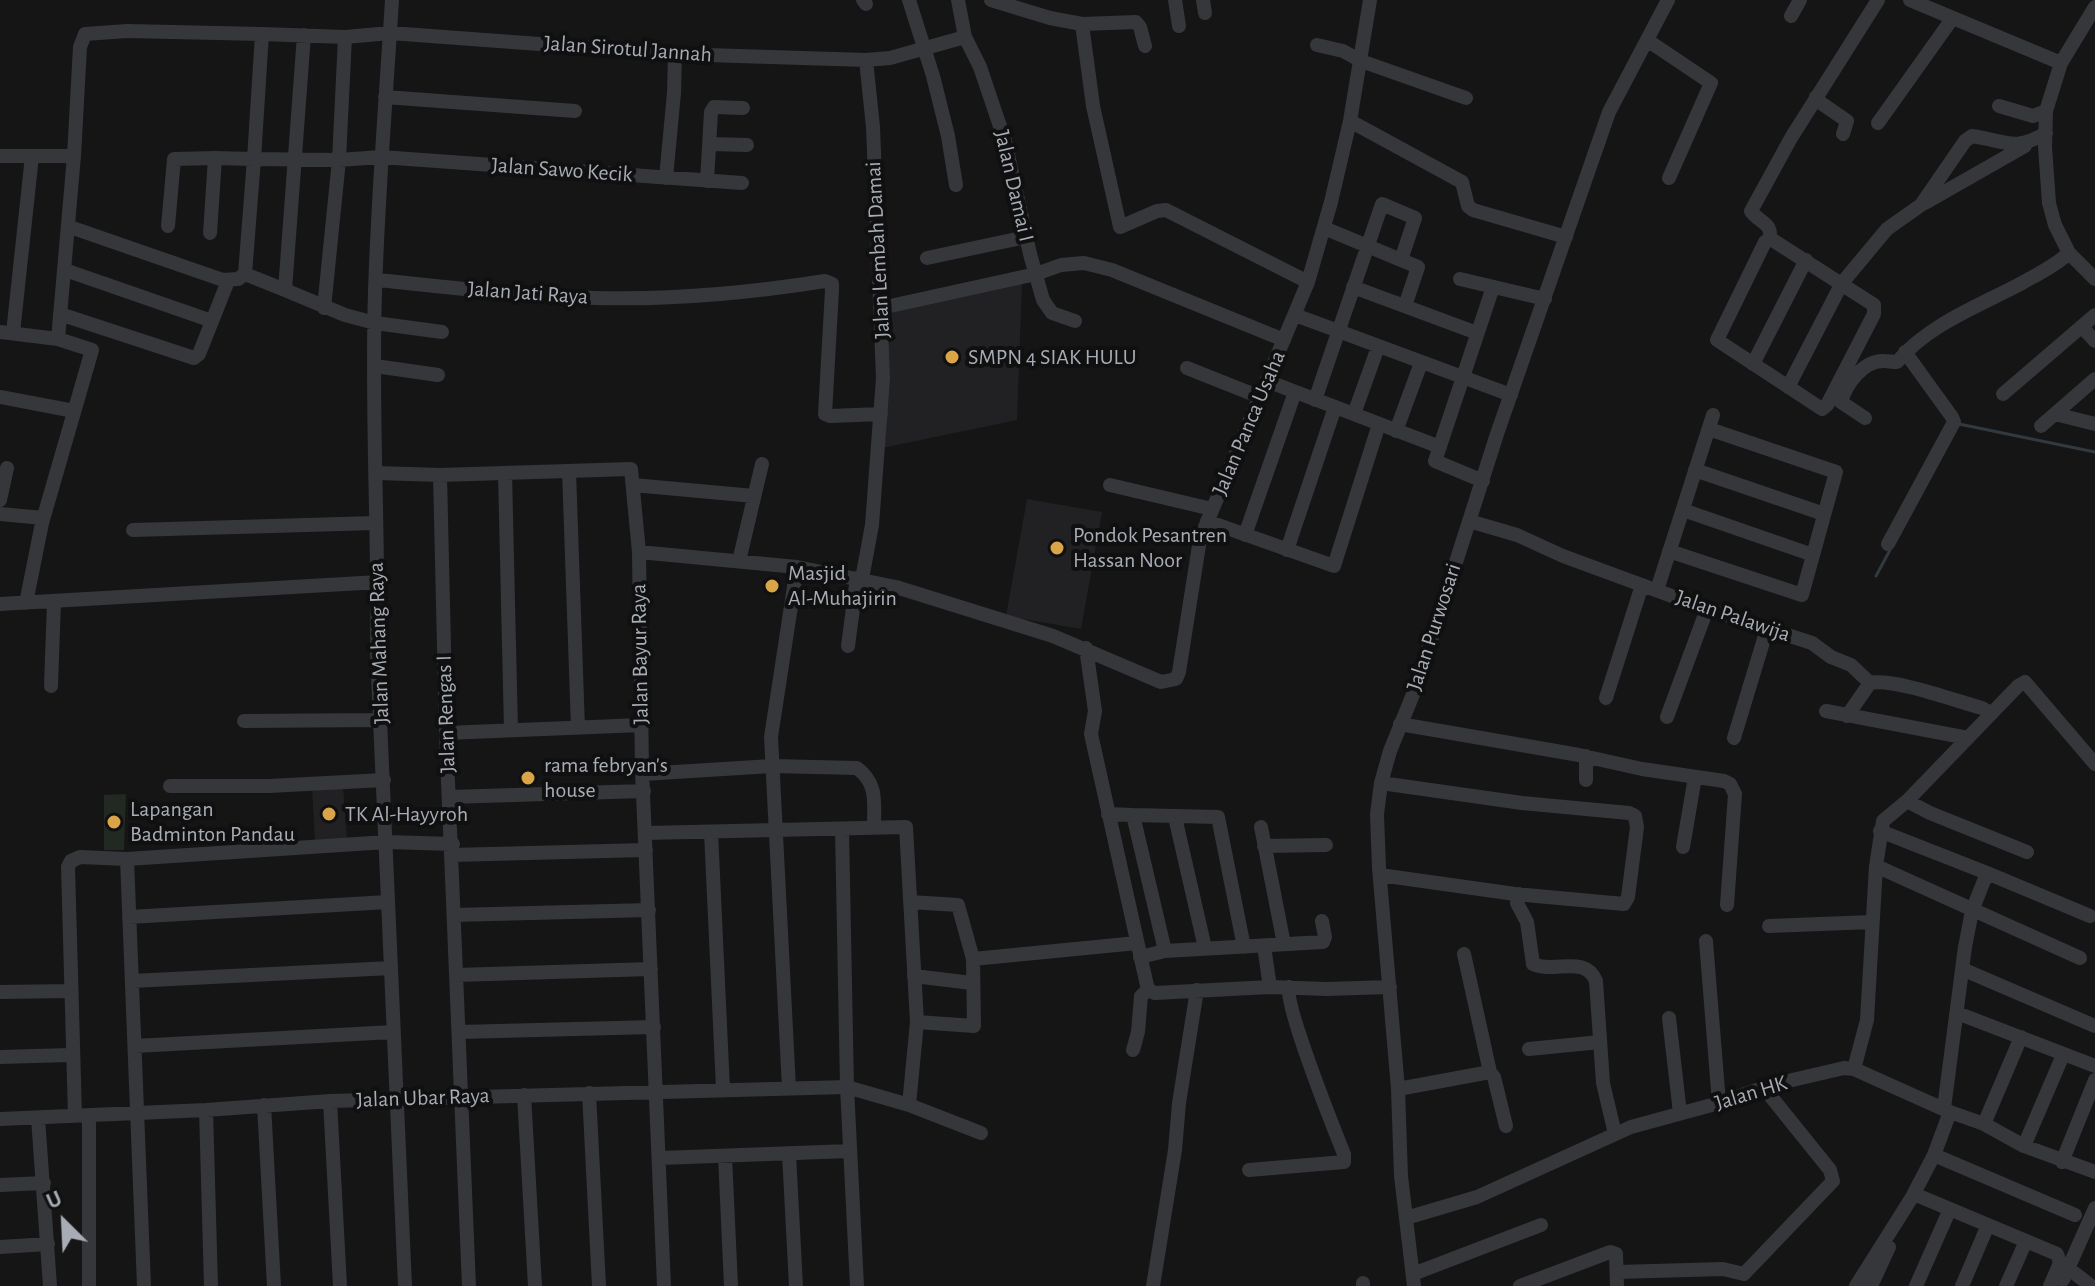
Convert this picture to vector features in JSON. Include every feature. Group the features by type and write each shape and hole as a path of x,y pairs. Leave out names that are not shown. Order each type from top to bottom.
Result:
{"street":[{"name":"Jalan Mahang Raya","path":"392,0 381,157 375,323 375,523 379,582 377,652 405,1286"},
{"path":"909,0 925,46 948,136 956,185"},
{"path":"866,60 890,58 965,37 958,0"},
{"path":"991,0 1082,24 1136,22 1145,46"},
{"path":"1175,0 1179,26"},
{"name":"Jalan Panca Usaha","path":"639,552 797,567 859,579 992,615 1086,648 1156,681 1165,683 1176,679 1200,539 1295,315 1324,228 1350,121 1370,0"},
{"name":"Jalan Purwosari","path":"1413,1280 1380,875 1377,814 1381,783 1609,112 1668,0"},
{"path":"1791,16 1800,0"},
{"path":"1769,240 1777,242 1874,305 1875,310 1822,409 1719,342 1717,337 1769,240 1770,226 1751,211 1816,97 1878,0"},
{"path":"1910,0 2061,63"},
{"path":"2095,7 2061,63 2046,111 2049,203 2069,253 2095,279"},
{"path":"1878,123 1952,19"},
{"path":"1082,24 1093,106 1120,227 1166,210 1308,282"},
{"name":"Jalan Sirotul Jannah","path":"74,156 80,47 85,34 127,31 345,37 390,33 675,54 866,60"},
{"path":"245,274 262,34"},
{"path":"285,290 304,35"},
{"path":"324,308 339,160 345,37"},
{"name":"Jalan Damai I","path":"965,37 980,67 1005,141 1026,237 1048,309 1075,321"},
{"path":"1647,40 1711,83 1669,178"},
{"path":"1317,45 1343,51 1361,61 1466,98"},
{"path":"666,178 675,54"},
{"name":"Jalan Lembah Damai","path":"848,646 872,525 881,414 881,308 873,127 866,60"},
{"path":"385,97 575,111"},
{"path":"1816,97 1847,121 1843,134"},
{"path":"1999,106 2033,116 2046,111"},
{"path":"707,181 711,112 714,107 743,108"},
{"path":"1350,121 1462,182 1468,206 1473,210 1566,237"},
{"path":"1788,387 1842,283 1887,229 1921,205 2046,133"},
{"path":"1921,205 1965,141 1972,136 2011,145 2028,143"},
{"path":"709,144 747,145"},
{"path":"0,156 74,156 58,339"},
{"path":"26,603 43,518 92,350 58,339 6,333 32,156"},
{"name":"Jalan Sawo Kecik","path":"168,226 174,159 339,160 381,157 742,183"},
{"path":"210,233 215,158"},
{"path":"1315,400 1382,204 1415,218 1401,260"},
{"path":"70,227 228,281 245,274 324,308 375,323 442,332"},
{"path":"1324,228 1418,267 1405,306"},
{"path":"927,258 1026,237"},
{"path":"1865,418 1841,402 1851,382 1866,366 1883,361 1897,362 1933,329 2039,274 2069,253"},
{"path":"1753,364 1806,260"},
{"path":"881,308 1036,274 1061,265 1084,263 1112,270 1284,340"},
{"path":"65,270 212,321"},
{"path":"1460,279 1545,299"},
{"name":"Jalan Jati Raya","path":"377,280 595,298 680,297 825,281 832,284 825,414 881,414"},
{"path":"60,314 194,358 199,354 228,281"},
{"path":"1353,287 1477,333"},
{"path":"1483,481 1435,461 1493,287"},
{"path":"1295,315 1511,395"},
{"path":"2003,394 2095,315"},
{"path":"2082,327 2095,341"},
{"path":"1354,414 1378,347"},
{"path":"1888,544 1954,422 1905,352"},
{"path":"1396,431 1421,363"},
{"path":"375,366 438,375"},
{"path":"1187,368 1260,397"},
{"path":"2041,426 2095,379"},
{"path":"1267,381 1440,447"},
{"path":"1245,535 1295,392"},
{"path":"0,397 74,411"},
{"path":"1287,550 1335,407"},
{"path":"2055,414 2095,424"},
{"path":"1657,590 1669,551 1683,510 1695,470 1711,422 1836,472 1802,595 1669,551"},
{"path":"1110,485 1209,515 1245,535 1334,566 1379,424"},
{"path":"739,561 762,464"},
{"path":"0,500 7,468"},
{"path":"377,473 440,475 631,469 633,485 754,496"},
{"path":"1695,470 1824,514"},
{"path":"569,471 578,728"},
{"path":"505,473 511,730"},
{"name":"Jalan Rengas I","path":"440,475 446,733 469,1286"},
{"name":"Jalan Bayur Raya","path":"633,485 639,552 641,725 664,1286"},
{"path":"1683,510 1813,555"},
{"path":"0,514 43,518"},
{"name":"Jalan Palawija","path":"1469,521 1517,535 1563,556 1707,609 1812,643 1831,657 1851,665 1870,683 1879,681 1991,713"},
{"path":"133,530 375,523"},
{"path":"789,1088 771,737 797,567"},
{"path":"0,604 379,582"},
{"path":"1606,698 1642,585"},
{"path":"51,686 54,602"},
{"path":"1667,717 1707,609"},
{"path":"1734,738 1767,629"},
{"path":"1086,648 1095,711 1091,734 1148,990"},
{"path":"2095,764 2025,682 1907,801 1883,821 1876,866 1867,1020 1854,1069 1984,1124 2024,1146 2095,1172"},
{"path":"1847,716 1870,683"},
{"path":"1826,711 1968,738"},
{"path":"244,721 381,720"},
{"path":"1400,724 1724,781 1734,789 1727,905"},
{"path":"446,733 641,725"},
{"path":"1586,756 1586,780"},
{"path":"643,774 772,766 857,768 872,783 874,826"},
{"path":"1683,847 1695,777"},
{"path":"170,786 269,786 384,780"},
{"path":"1380,875 1519,894 1624,904 1628,897 1637,827 1635,816 1618,812 1522,803 1381,783"},
{"path":"449,797 644,791"},
{"path":"1907,801 2027,852"},
{"path":"1108,814 1218,817 1244,947"},
{"path":"1133,815 1165,951"},
{"path":"1175,817 1205,948"},
{"path":"646,833 906,827 917,1022 909,1105"},
{"path":"1261,827 1284,944"},
{"path":"842,829 847,1087 857,1286"},
{"path":"1880,831 2090,916"},
{"path":"711,832 723,1089"},
{"path":"89,1286 82,1116 71,1055 68,867 71,861 80,857 127,859 387,842 452,850 646,850"},
{"path":"1264,846 1326,845"},
{"path":"127,859 144,1286"},
{"path":"1876,866 2080,958"},
{"path":"1871,1286 1934,1155 1947,1110 1962,969 1972,911 1987,873"},
{"path":"1519,894 1517,903 1527,922 1533,964 1542,968 1582,967 1593,974 1598,997 1603,1083 1615,1134"},
{"path":"129,917 388,902"},
{"path":"910,902 958,905 973,959 974,1026 917,1022"},
{"path":"454,915 649,910"},
{"path":"973,959 1323,942 1322,921"},
{"path":"1769,926 1872,922"},
{"path":"1706,941 1719,1103"},
{"path":"1264,946 1270,987"},
{"path":"1464,954 1490,1072 1494,1077 1506,1126"},
{"path":"132,981 391,968"},
{"path":"456,975 651,969"},
{"path":"1962,969 2095,1026"},
{"path":"914,976 972,983"},
{"path":"1148,990 1155,993 1270,987 1390,987"},
{"path":"1249,1170 1344,1162 1344,1154 1294,1019 1287,993 1289,987"},
{"path":"1133,1050 1141,996 1148,990"},
{"path":"1153,1286 1197,990"},
{"path":"0,992 69,991"},
{"path":"1957,1013 2095,1066"},
{"path":"1669,1018 1680,1113"},
{"path":"459,1032 654,1027"},
{"path":"135,1046 393,1032"},
{"path":"1984,1124 2021,1037"},
{"path":"1529,1049 1600,1042"},
{"path":"0,1057 71,1055"},
{"path":"2024,1146 2063,1055"},
{"name":"Jalan HK","path":"1406,1218 1477,1197 1631,1127 1764,1088 1844,1068 1854,1069"},
{"path":"1398,1089 1490,1072"},
{"path":"2062,1162 2095,1080"},
{"name":"Jalan Ubar Raya","path":"0,1119 330,1101 847,1087 909,1105 981,1133"},
{"path":"1520,1286 1598,1255 1614,1252 1618,1261 1618,1279 1723,1269 1744,1274 1833,1181 1830,1170 1764,1088"},
{"path":"589,1093 599,1286"},
{"path":"524,1095 535,1286"},
{"path":"330,1101 340,1286"},
{"path":"264,1105 274,1286"},
{"path":"206,1110 211,1286"},
{"path":"38,1118 50,1286"},
{"path":"660,1158 850,1151"},
{"path":"789,1154 796,1286"},
{"path":"1934,1155 2075,1215"},
{"path":"725,1156 731,1286"},
{"path":"0,1185 44,1183"},
{"path":"1914,1194 2057,1254 2060,1258 2050,1286"},
{"path":"1856,1286 1914,1194"},
{"path":"2060,1286 2095,1208"},
{"path":"1916,1286 1950,1209"},
{"path":"1413,1280 1541,1225"},
{"path":"1962,1286 1988,1225"},
{"path":"2006,1286 2026,1241"},
{"path":"0,1247 48,1244"},
{"path":"2068,1268 2091,1286"},
{"path":"1562,1270 1563,1286"}],"shaded area":[{"name":"SMPN 4 SIAK HULU","path":"1022,283 1017,420 882,448 886,311"},
{"name":"Pondok Pesantren Hassan Noor","path":"1027,499 1102,512 1081,629 1006,616"},
{"name":"TK Al-Hayyroh","path":"343,787 347,839 315,840 312,789"},
{"name":"Lapangan Badminton Pandau","path":"126,794 124,850 104,850 104,795"}],"waterway":[{"path":"1959,424 2095,452"},
{"path":"1876,576 1890,550"}],"place":[{"name":"SMPN 4 SIAK HULU","path":"952,357"},
{"name":"Pondok Pesantren Hassan Noor","path":"1057,548"},
{"name":"Masjid Al-Muhajirin","path":"772,586"},
{"name":"rama febryan's house","path":"528,778"},
{"name":"TK Al-Hayyroh","path":"329,814"},
{"name":"Lapangan Badminton Pandau","path":"114,822"}]}
